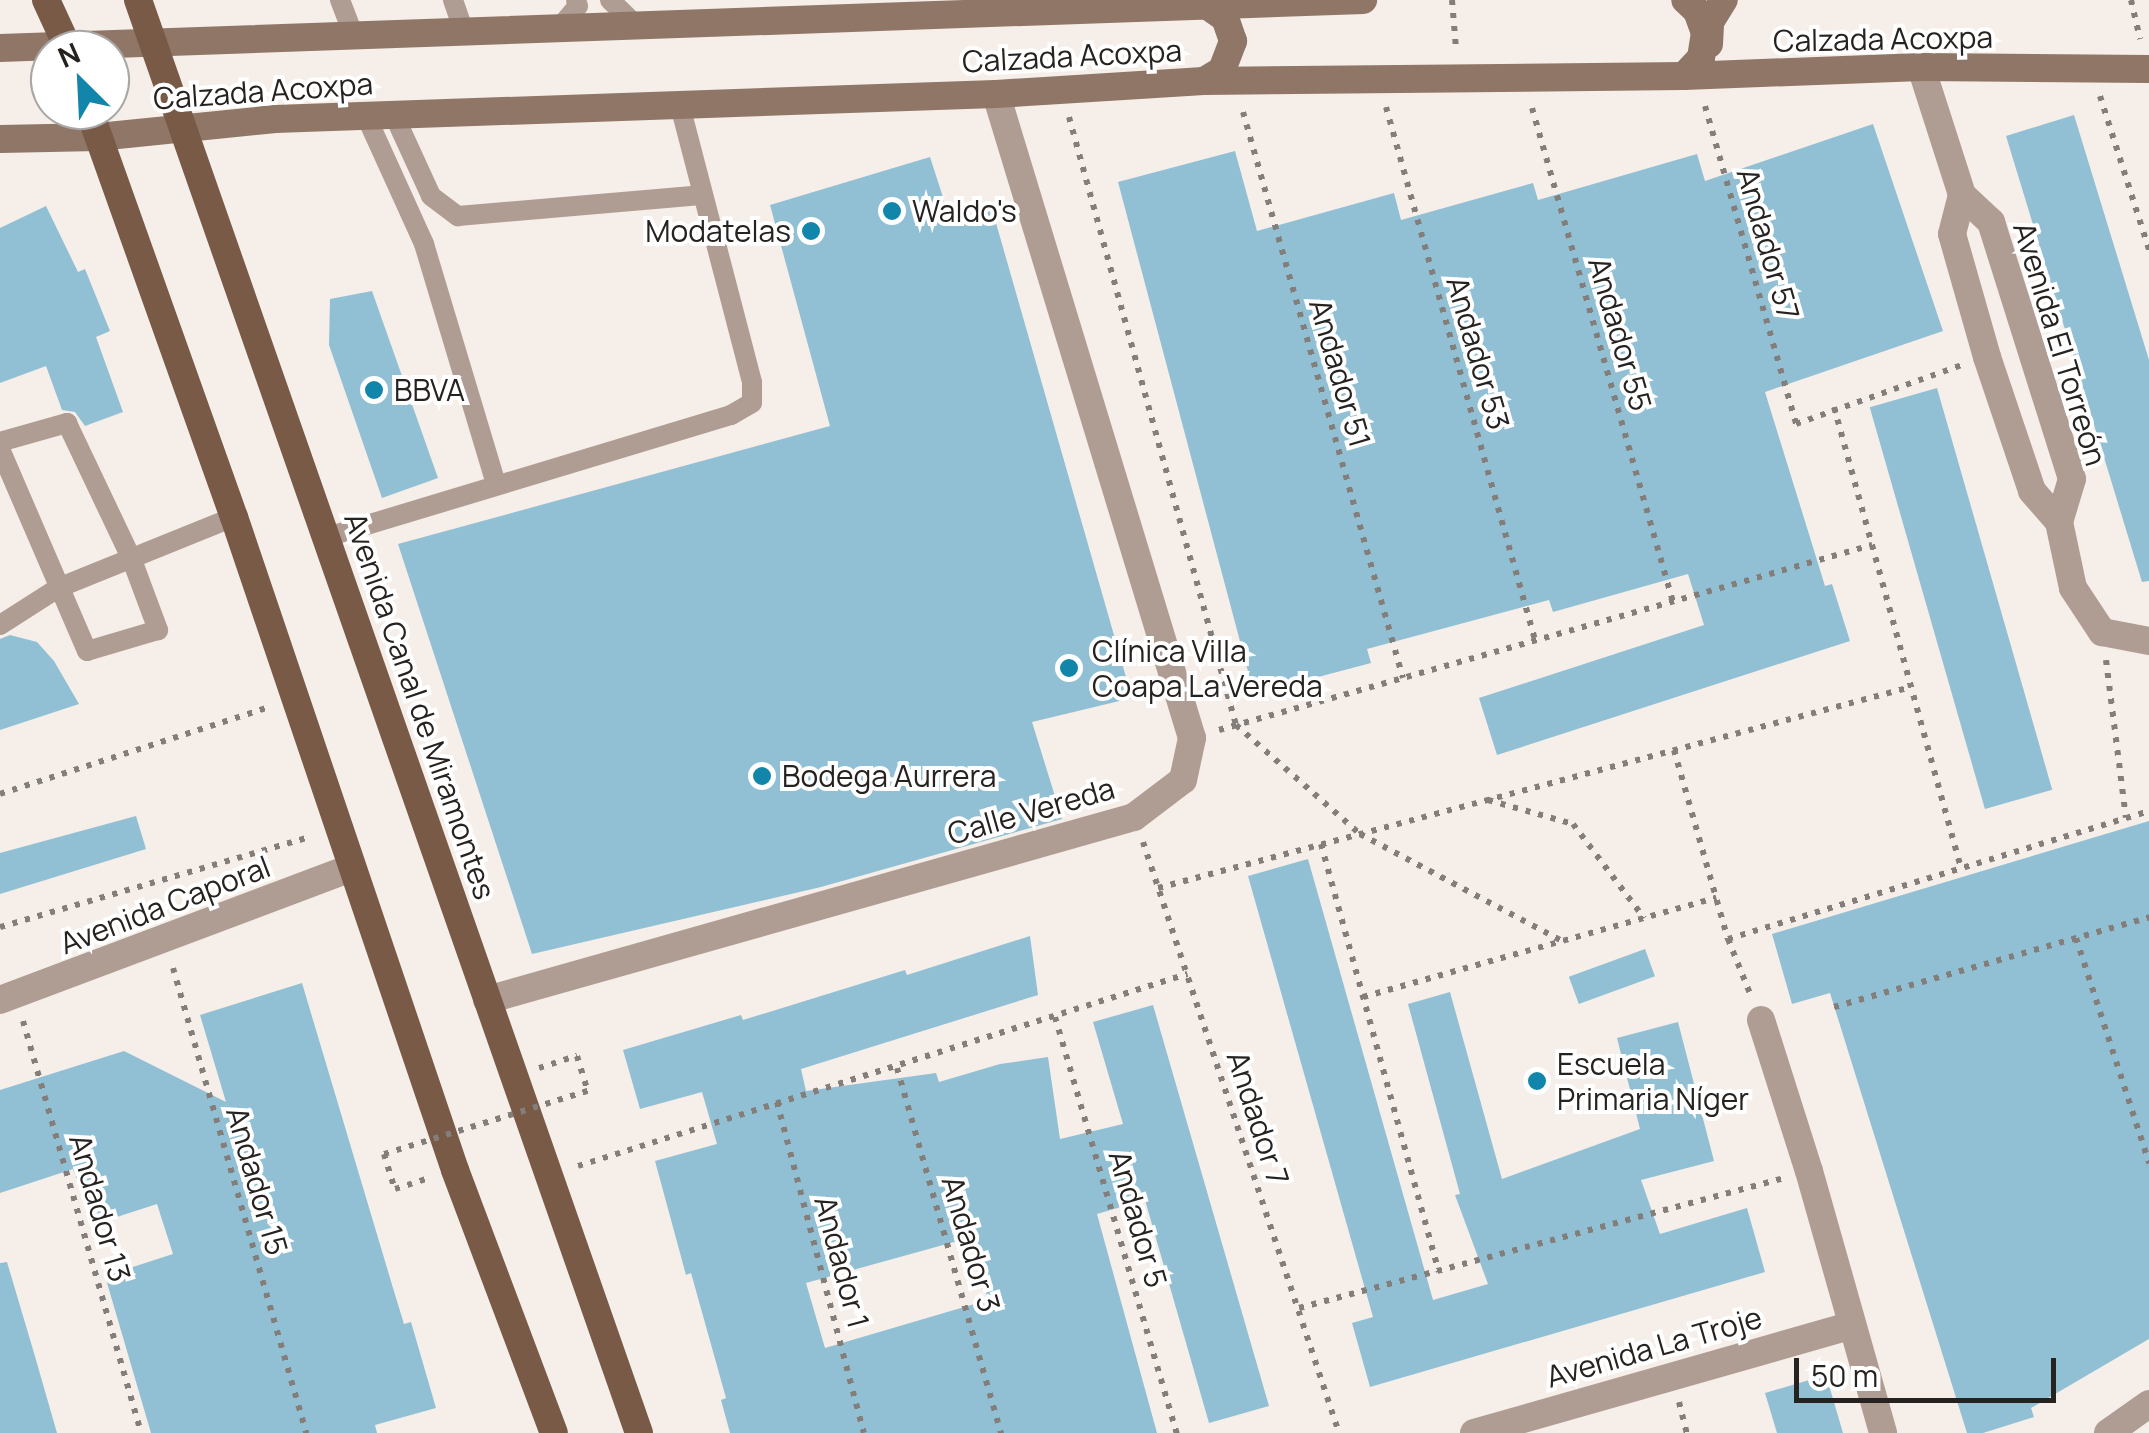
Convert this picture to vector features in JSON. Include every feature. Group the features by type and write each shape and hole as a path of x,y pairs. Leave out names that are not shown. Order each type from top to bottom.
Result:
{"main road":[{"path":"46,0 60,30"},
{"name":"Avenida Canal de Miramontes","path":"138,0 639,1433"},
{"name":"Calzada Acoxpa","path":"130,46 860,9 952,16 1363,0"},
{"path":"1684,0 1696,11 1705,33 1701,58 1690,76"},
{"path":"1724,0 1714,12 1708,34 1713,56 1728,75"},
{"path":"1257,2 1244,40 1250,62 1264,79"},
{"path":"1204,4 1225,18 1233,41 1228,62 1204,81"},
{"name":"Calzada Acoxpa","path":"0,48 30,48"},
{"name":"Calzada Acoxpa","path":"130,125 184,126 996,94 1264,79 1690,76 1922,67 2149,69"},
{"name":"Calzada Acoxpa","path":"0,140 59,130"},
{"path":"96,130 297,698 455,1170 554,1433"}],"street":[{"name":"Avenida El Torreón","path":"1922,67 1962,195 1991,222 2072,479 2060,522 2073,588 2102,632"},
{"path":"996,94 1192,738"},
{"name":"Avenida El Torreón","path":"1962,195 1952,234 1987,356 2032,491 2060,522"},
{"path":"2102,632 2149,641"},
{"name":"Calle Vereda","path":"487,1000 1134,817 1184,780 1192,738"},
{"name":"Avenida Caporal","path":"8,998 352,868"},
{"path":"1761,1020 1809,1171 1883,1433"},
{"name":"Avenida La Troje","path":"1474,1433 1852,1325"},
{"path":"2108,1433 2149,1404"}],"lane":[{"path":"340,0 354,37"},
{"path":"453,0 463,29"},
{"path":"561,26 578,6 576,0"},
{"path":"610,0 634,23"},
{"path":"923,0 952,16"},
{"path":"328,537 731,415 752,403 752,382 680,106"},
{"path":"380,116 432,196 458,216 701,194"},
{"path":"380,116 424,244 496,484"},
{"path":"67,423 132,560 158,630 87,650 0,445 67,423"},
{"path":"0,625 58,588 234,517"}],"path":[{"path":"1452,0 1459,79"},
{"path":"2092,71 2149,250"},
{"name":"Andador 57","path":"1690,76 1796,424 1834,408"},
{"name":"Andador 53","path":"1378,78 1535,640"},
{"name":"Andador 55","path":"1523,78 1673,602"},
{"name":"Andador 51","path":"1234,80 1403,678"},
{"path":"1062,90 1236,725 1360,834 1562,942"},
{"path":"1961,868 1834,408 1987,356"},
{"path":"1192,738 1872,545"},
{"path":"2102,632 2126,818"},
{"path":"1158,888 1911,687"},
{"path":"0,794 297,698"},
{"path":"1674,750 1728,939 1761,1020"},
{"path":"1487,800 1573,824 1644,918"},
{"path":"1728,939 2149,811"},
{"name":"Andador 7","path":"1134,817 1339,1433"},
{"path":"0,927 340,828"},
{"path":"1321,844 1439,1272"},
{"path":"1363,998 1716,898"},
{"path":"1834,1007 2149,917"},
{"path":"2076,938 2149,1163"},
{"name":"Andador 15","path":"165,941 306,1433"},
{"path":"547,1176 1187,974"},
{"name":"Andador 13","path":"8,998 141,1433"},
{"name":"Andador 5","path":"1055,1017 1177,1433"},
{"path":"395,1189 384,1154 588,1091 577,1056"},
{"name":"Andador 3","path":"897,1068 1001,1433"},
{"name":"Andador 1","path":"778,1102 864,1433"},
{"path":"1298,1308 1809,1171"}],"building":[{"path":"2074,115 2149,360 2149,581 2142,582 2006,136"},
{"path":"1873,124 1943,331 1765,392 1825,586 1832,584 1850,641 1497,755 1479,698 1704,625 1688,574 1553,612 1549,600 1367,649 1371,663 1254,694 1118,182 1235,151 1257,231 1394,193 1401,220 1533,183 1538,200 1697,154 1705,181"},
{"path":"930,157 952,225 992,209 1132,698 1032,722 1062,819 821,887 532,954 398,544 830,426 770,205"},
{"path":"46,206 78,272 85,269 110,331 96,337 123,412 85,426 75,412 62,410 46,366 0,383 0,228"},
{"path":"372,291 438,478 382,498 329,345 330,299"},
{"path":"1937,388 2052,790 1985,809 1870,407"},
{"path":"10,635 37,642 54,661 79,704 0,730 0,639"},
{"path":"136,816 146,849 0,894 0,853"},
{"path":"2149,821 2149,1339 2031,1408 2034,1417 1983,1433 1967,1433 1830,993 1792,1004 1772,934"},
{"path":"1308,859 1433,1300 1488,1284 1455,1195 1460,1194 1408,1004 1450,992 1502,1179 1640,1129 1617,1038 1678,1022 1714,1161 1641,1180 1660,1234 1747,1208 1765,1272 1370,1387 1352,1323 1373,1317 1248,876"},
{"path":"1030,936 1038,995 801,1069 806,1091 936,1073 939,1082 1000,1064 1048,1057 1060,1139 1123,1124 1093,1022 1153,1005 1269,1406 1209,1423 1145,1200 1097,1214 1157,1433 730,1433 721,1400 726,1398 691,1273 686,1275 655,1161 717,1144 702,1092 640,1109 623,1050 741,1015 743,1020 905,970 907,975","holes":["972,1237 988,1300 825,1348 806,1283"]},
{"path":"1645,949 1655,976 1579,1004 1569,977"},
{"path":"302,983 404,1324 411,1322 436,1408 375,1425 377,1433 151,1433 105,1276 173,1254 157,1204 92,1225 73,1169 0,1193 0,1090 124,1051 226,1102 200,1015"},
{"path":"7,1262 57,1433 0,1433 0,1263"},
{"path":"1826,1375 1843,1433 1777,1433 1765,1393"}],"place":[{"name":"Waldo's","path":"892,211"},
{"name":"Modatelas","path":"811,231"},
{"name":"BBVA","path":"374,390"},
{"name":"Clínica Villa Coapa La Vereda","path":"1069,668"},
{"name":"Bodega Aurrera","path":"762,776"},
{"name":"Escuela Primaria Níger","path":"1537,1081"}]}
